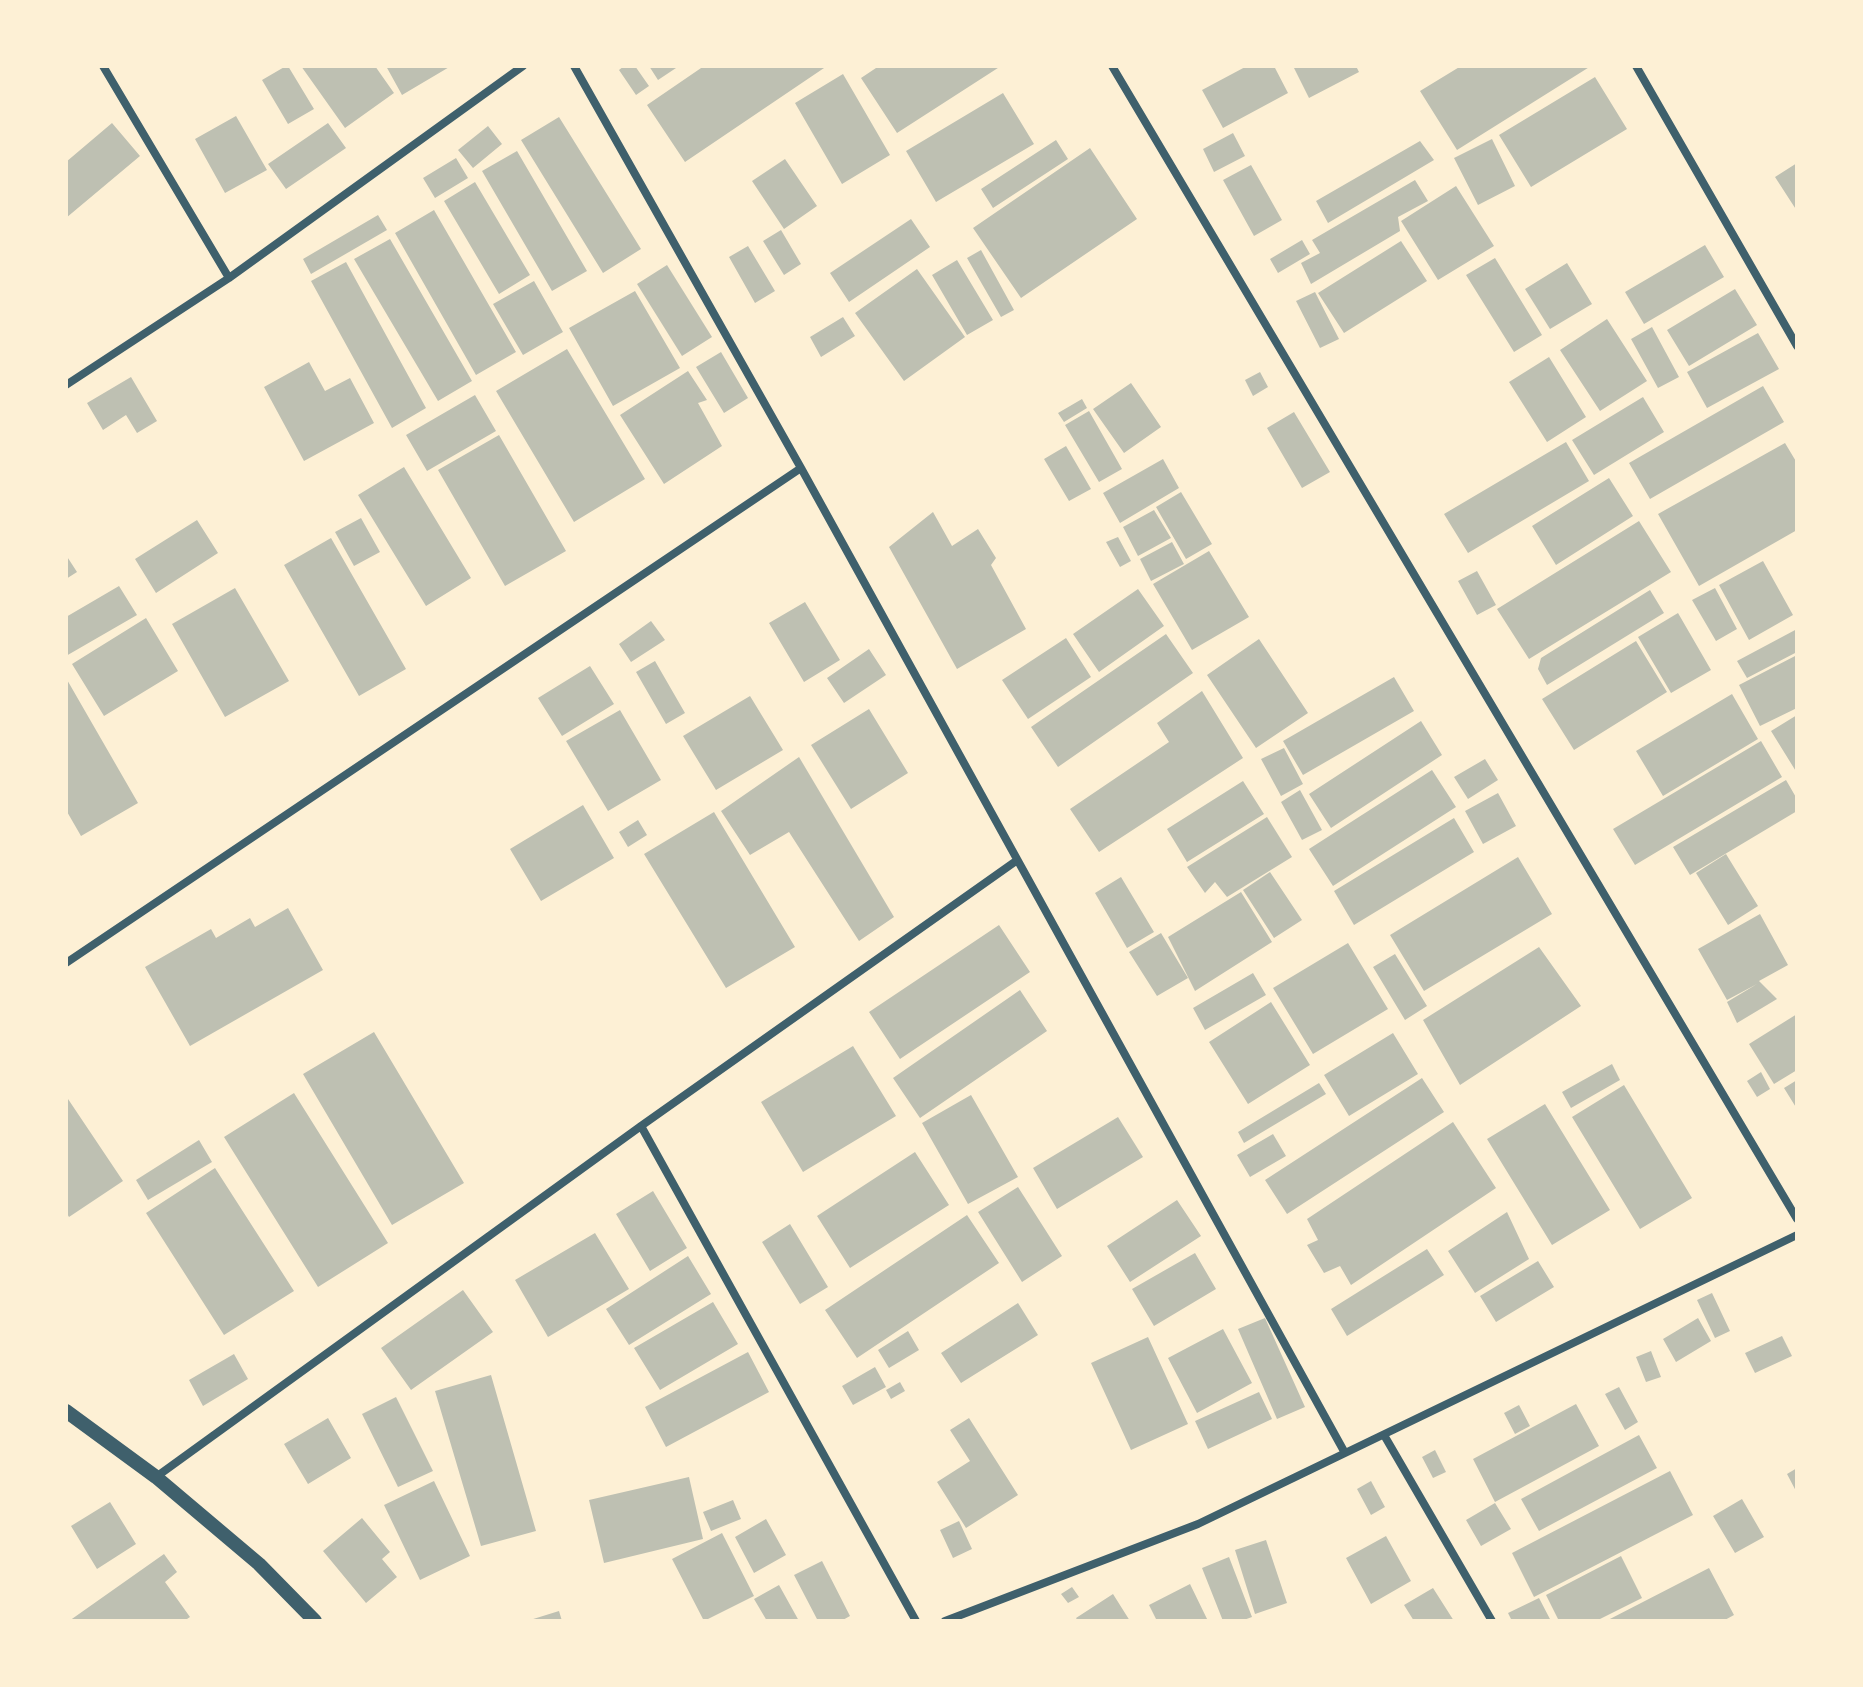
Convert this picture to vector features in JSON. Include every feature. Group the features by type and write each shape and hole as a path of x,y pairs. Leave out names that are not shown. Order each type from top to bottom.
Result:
{"street":[{"path":"103,66 229,278"},
{"path":"66,385 229,278 523,66"},
{"path":"574,66 801,468 1345,1453"},
{"path":"1112,66 1797,1219"},
{"path":"1636,66 1797,346"},
{"path":"66,963 801,468"},
{"path":"156,1477 641,1126 1016,861"},
{"path":"641,1126 916,1621"},
{"path":"945,1621 1198,1524 1797,1235"},
{"path":"66,1411 156,1477 259,1564 315,1621"},
{"path":"1384,1435 1492,1621"}],"building":[{"path":"286,66 314,109 288,124 262,80"},
{"path":"301,66 375,66 394,93 345,128"},
{"path":"386,66 451,66 402,95"},
{"path":"624,66 635,66 649,86 636,95 619,70"},
{"path":"649,66 679,66 658,80"},
{"path":"704,66 827,66 685,162 647,105"},
{"path":"879,66 1001,66 897,133 861,78"},
{"path":"1247,66 1274,66 1288,93 1223,128 1202,90"},
{"path":"1293,66 1356,66 1359,72 1309,98"},
{"path":"1461,66 1591,66 1457,150 1420,91"},
{"path":"843,74 890,155 842,184 795,103"},
{"path":"1595,77 1627,129 1531,187 1499,135"},
{"path":"1003,93 1034,144 936,202 906,151"},
{"path":"236,116 267,170 225,193 195,139"},
{"path":"559,117 641,249 603,273 521,140"},
{"path":"112,123 140,156 66,218 66,162"},
{"path":"328,123 346,148 286,189 268,164"},
{"path":"488,126 502,144 473,168 458,150"},
{"path":"1233,133 1245,156 1214,172 1203,149"},
{"path":"1492,139 1515,186 1478,205 1454,158"},
{"path":"1056,140 1068,159 993,208 981,189"},
{"path":"1420,141 1434,160 1328,223 1316,201"},
{"path":"1090,148 1137,219 1021,298 973,228"},
{"path":"517,151 587,271 552,291 482,171"},
{"path":"456,158 468,178 435,198 423,178"},
{"path":"785,159 817,206 784,229 752,181"},
{"path":"1797,163 1797,211 1775,177"},
{"path":"1251,165 1282,220 1254,236 1223,180"},
{"path":"1415,180 1428,201 1398,217 1400,231 1311,284 1301,263 1320,253 1312,240"},
{"path":"475,182 530,275 499,294 444,201"},
{"path":"1456,186 1494,246 1438,280 1401,221"},
{"path":"434,210 516,352 476,375 395,233"},
{"path":"378,215 387,230 311,274 303,259"},
{"path":"911,219 930,247 849,302 830,273"},
{"path":"781,230 801,264 784,275 763,241"},
{"path":"390,239 472,381 438,401 354,259"},
{"path":"1302,240 1310,254 1278,273 1270,259"},
{"path":"1401,241 1427,281 1344,333 1318,293"},
{"path":"1705,245 1724,277 1644,324 1625,292"},
{"path":"748,246 775,291 755,303 729,257"},
{"path":"981,250 1014,310 1001,317 967,258"},
{"path":"1495,258 1542,335 1514,352 1466,275"},
{"path":"957,260 993,320 967,335 932,275"},
{"path":"346,262 426,408 392,428 311,281"},
{"path":"1567,263 1592,304 1550,329 1525,289"},
{"path":"667,265 712,337 682,356 637,284"},
{"path":"917,269 965,337 904,381 855,313"},
{"path":"534,281 563,332 523,355 493,304"},
{"path":"1735,289 1757,325 1689,366 1667,330"},
{"path":"635,291 680,368 613,406 569,328"},
{"path":"1315,292 1339,339 1320,348 1296,301"},
{"path":"843,317 855,336 821,357 810,337"},
{"path":"1607,319 1647,381 1600,411 1560,350"},
{"path":"1652,327 1679,377 1658,388 1631,339"},
{"path":"1758,333 1779,369 1707,408 1687,372"},
{"path":"567,349 645,479 574,522 496,391"},
{"path":"721,352 748,398 724,413 696,367"},
{"path":"1549,357 1586,417 1547,442 1509,382"},
{"path":"309,362 325,391 350,378 374,423 304,461 264,387"},
{"path":"688,371 707,400 698,403 722,446 664,484 620,415"},
{"path":"1260,372 1268,387 1253,396 1245,380"},
{"path":"131,377 157,421 137,433 126,415 103,430 87,403"},
{"path":"1131,383 1161,427 1124,453 1093,409"},
{"path":"1763,386 1784,422 1650,499 1629,463"},
{"path":"475,395 496,431 427,471 406,435"},
{"path":"1643,397 1664,432 1594,475 1572,440"},
{"path":"1082,399 1087,408 1064,422 1058,413"},
{"path":"1089,411 1122,469 1099,482 1065,425"},
{"path":"1294,412 1330,472 1302,488 1267,428"},
{"path":"499,435 566,551 505,586 438,470"},
{"path":"1566,442 1589,481 1468,553 1444,514"},
{"path":"1785,443 1797,463 1797,530 1699,586 1658,514"},
{"path":"1066,446 1091,489 1069,501 1044,459"},
{"path":"1163,459 1179,488 1120,523 1103,493"},
{"path":"404,467 471,578 426,606 358,495"},
{"path":"1609,478 1633,516 1556,565 1532,526"},
{"path":"1181,492 1212,544 1186,559 1156,507"},
{"path":"1154,510 1171,538 1138,556 1123,527"},
{"path":"933,512 952,546 978,529 996,558 991,565 1026,629 957,669 889,547"},
{"path":"361,518 380,552 354,566 335,532"},
{"path":"197,520 218,553 156,593 135,559"},
{"path":"1639,521 1671,572 1529,659 1497,609"},
{"path":"1118,537 1131,561 1120,567 1106,542"},
{"path":"331,538 406,669 359,696 284,565"},
{"path":"1172,542 1184,564 1151,581 1140,559"},
{"path":"1209,551 1249,617 1192,650 1153,584"},
{"path":"66,555 77,572 66,579"},
{"path":"1763,561 1793,615 1749,640 1719,585"},
{"path":"1477,571 1496,605 1477,615 1458,581"},
{"path":"119,586 137,615 66,656 66,617"},
{"path":"235,588 289,681 225,717 172,624"},
{"path":"1715,588 1737,629 1716,641 1692,600"},
{"path":"1138,589 1164,626 1099,672 1073,634"},
{"path":"1650,590 1664,613 1547,685 1538,669 1541,658"},
{"path":"805,602 840,660 804,682 769,623"},
{"path":"1678,613 1711,670 1671,693 1638,637"},
{"path":"146,618 178,671 104,716 72,664"},
{"path":"651,621 665,640 631,662 619,644"},
{"path":"1797,629 1797,652 1747,678 1737,661"},
{"path":"1166,634 1193,673 1058,767 1031,727"},
{"path":"1066,638 1091,677 1028,719 1002,680"},
{"path":"1259,639 1308,713 1256,748 1207,675"},
{"path":"1636,641 1667,692 1574,750 1542,699"},
{"path":"869,649 886,675 844,703 827,678"},
{"path":"1797,655 1797,708 1760,726 1739,685"},
{"path":"655,661 685,713 666,724 636,672"},
{"path":"590,666 614,704 562,736 538,698"},
{"path":"1394,677 1414,711 1303,775 1283,741"},
{"path":"66,678 138,803 81,836 66,810"},
{"path":"1202,691 1243,758 1099,852 1070,809 1169,742 1157,723"},
{"path":"1732,694 1758,739 1663,796 1636,751"},
{"path":"750,696 783,750 716,790 683,736"},
{"path":"869,709 908,773 851,809 811,745"},
{"path":"620,710 661,780 608,811 566,741"},
{"path":"1797,715 1797,773 1771,731"},
{"path":"1421,721 1442,755 1331,828 1309,794"},
{"path":"1761,741 1782,777 1635,865 1613,829"},
{"path":"1284,748 1303,784 1281,796 1261,759"},
{"path":"799,757 894,917 859,941 789,832 750,855 721,811"},
{"path":"1485,759 1498,780 1468,799 1454,777"},
{"path":"1432,770 1456,807 1333,886 1309,849"},
{"path":"1786,780 1797,799 1797,811 1690,875 1673,847"},
{"path":"1243,781 1264,814 1187,862 1167,829"},
{"path":"1300,790 1322,830 1302,840 1281,802"},
{"path":"1498,793 1516,826 1483,844 1465,811"},
{"path":"583,805 614,858 541,901 510,849"},
{"path":"714,812 795,947 726,988 644,854"},
{"path":"1267,817 1292,857 1227,897 1215,882 1205,893 1187,867"},
{"path":"1454,818 1474,852 1354,925 1334,891"},
{"path":"638,820 647,835 628,847 619,832"},
{"path":"1726,854 1758,906 1728,925 1696,873"},
{"path":"1518,857 1552,914 1424,991 1390,935"},
{"path":"1270,872 1302,920 1274,938 1243,890"},
{"path":"1121,877 1154,932 1127,948 1095,893"},
{"path":"1241,892 1272,942 1195,991 1168,937"},
{"path":"288,908 323,970 190,1046 145,967 211,929 216,938 250,918 255,927"},
{"path":"1760,914 1788,965 1759,981 1777,999 1737,1023 1727,1002 1757,984 1727,1000 1698,949"},
{"path":"999,925 1030,972 900,1059 869,1012"},
{"path":"1161,933 1188,978 1157,996 1129,952"},
{"path":"1348,943 1388,1009 1313,1054 1273,988"},
{"path":"1539,947 1581,1006 1460,1085 1423,1020"},
{"path":"1395,954 1427,1006 1405,1020 1373,967"},
{"path":"1253,973 1266,995 1205,1030 1193,1008"},
{"path":"1020,990 1047,1031 920,1118 893,1078"},
{"path":"1271,1002 1310,1065 1248,1104 1209,1042"},
{"path":"1797,1014 1797,1070 1774,1084 1749,1044"},
{"path":"374,1032 464,1183 392,1225 303,1074"},
{"path":"1393,1033 1418,1074 1349,1116 1324,1075"},
{"path":"853,1046 896,1116 803,1172 761,1102"},
{"path":"1612,1064 1620,1080 1571,1108 1562,1092"},
{"path":"1761,1072 1770,1089 1757,1097 1747,1081"},
{"path":"1422,1078 1444,1112 1287,1214 1265,1180"},
{"path":"1797,1080 1797,1109 1784,1088"},
{"path":"1319,1083 1326,1094 1244,1143 1238,1132"},
{"path":"1624,1085 1692,1198 1640,1229 1572,1117"},
{"path":"294,1093 388,1243 318,1287 224,1137"},
{"path":"971,1095 1018,1177 968,1204 922,1123"},
{"path":"66,1096 123,1181 69,1217 66,1212"},
{"path":"1545,1104 1610,1210 1552,1245 1487,1139"},
{"path":"1118,1117 1143,1157 1057,1209 1033,1168"},
{"path":"1453,1122 1496,1188 1351,1285 1340,1266 1324,1273 1307,1245 1318,1240 1307,1219"},
{"path":"1273,1134 1286,1156 1250,1177 1237,1155"},
{"path":"199,1140 212,1162 148,1200 136,1180"},
{"path":"915,1152 949,1205 850,1268 817,1216"},
{"path":"215,1168 294,1291 224,1335 146,1213"},
{"path":"1018,1187 1062,1256 1022,1282 978,1212"},
{"path":"653,1191 687,1248 650,1271 616,1214"},
{"path":"1177,1200 1201,1236 1130,1282 1107,1246"},
{"path":"1507,1212 1529,1259 1475,1293 1448,1251"},
{"path":"967,1215 999,1263 857,1358 825,1310"},
{"path":"790,1224 828,1287 800,1304 762,1242"},
{"path":"595,1233 629,1289 548,1337 515,1280"},
{"path":"1427,1249 1444,1275 1347,1336 1331,1309"},
{"path":"1195,1253 1216,1289 1154,1326 1132,1289"},
{"path":"688,1256 711,1294 629,1345 606,1309"},
{"path":"1538,1261 1554,1287 1496,1322 1480,1296"},
{"path":"463,1290 493,1332 411,1390 381,1348"},
{"path":"1712,1293 1730,1331 1715,1338 1697,1300"},
{"path":"713,1302 738,1344 660,1390 634,1348"},
{"path":"1018,1303 1038,1335 961,1383 941,1353"},
{"path":"1265,1318 1305,1407 1277,1419 1238,1329"},
{"path":"1698,1318 1711,1341 1676,1362 1663,1339"},
{"path":"1223,1329 1252,1383 1197,1413 1168,1358"},
{"path":"908,1331 919,1350 889,1368 878,1350"},
{"path":"1782,1336 1792,1356 1755,1373 1745,1353"},
{"path":"1148,1337 1188,1424 1131,1450 1091,1363"},
{"path":"1651,1351 1661,1377 1646,1382 1636,1357"},
{"path":"748,1352 769,1392 666,1447 645,1407"},
{"path":"234,1354 248,1379 203,1406 189,1380"},
{"path":"875,1367 886,1387 853,1405 842,1386"},
{"path":"491,1375 536,1531 481,1546 435,1391"},
{"path":"900,1382 905,1391 891,1399 886,1390"},
{"path":"1619,1387 1638,1422 1625,1430 1605,1394"},
{"path":"1259,1392 1272,1419 1208,1449 1195,1421"},
{"path":"396,1397 433,1471 398,1487 362,1414"},
{"path":"1576,1404 1599,1446 1495,1502 1473,1459"},
{"path":"1519,1405 1530,1426 1515,1434 1504,1413"},
{"path":"328,1418 351,1458 308,1484 284,1444"},
{"path":"969,1418 1018,1495 966,1528 937,1482 970,1461 950,1430"},
{"path":"1639,1435 1657,1468 1539,1531 1521,1499"},
{"path":"1435,1450 1446,1472 1433,1478 1422,1457"},
{"path":"1797,1468 1797,1493 1787,1474"},
{"path":"1670,1471 1693,1515 1534,1597 1512,1553"},
{"path":"689,1477 703,1539 604,1563 589,1500"},
{"path":"434,1481 470,1556 420,1580 384,1505"},
{"path":"1371,1481 1385,1507 1371,1515 1357,1489"},
{"path":"1742,1499 1764,1537 1735,1553 1713,1516"},
{"path":"733,1500 741,1519 711,1531 703,1512"},
{"path":"110,1502 136,1544 97,1569 71,1526"},
{"path":"1495,1503 1511,1529 1481,1546 1466,1520"},
{"path":"362,1518 390,1552 382,1559 397,1577 366,1603 323,1551"},
{"path":"766,1519 786,1555 754,1573 735,1537"},
{"path":"959,1521 972,1549 953,1558 940,1530"},
{"path":"722,1533 754,1596 704,1621 672,1559"},
{"path":"1386,1536 1411,1581 1371,1604 1346,1558"},
{"path":"1266,1540 1287,1603 1255,1614 1235,1550"},
{"path":"164,1554 177,1572 165,1582 190,1617 184,1621 69,1621"},
{"path":"1621,1556 1642,1598 1596,1621 1559,1621 1546,1595"},
{"path":"1229,1557 1252,1617 1241,1621 1223,1621 1202,1568"},
{"path":"822,1561 850,1616 841,1621 818,1621 794,1575"},
{"path":"1709,1568 1734,1615 1723,1621 1606,1621"},
{"path":"1190,1584 1208,1621 1157,1621 1149,1605"},
{"path":"779,1585 799,1621 767,1621 754,1599"},
{"path":"1072,1587 1079,1597 1068,1603 1061,1594"},
{"path":"1433,1588 1454,1621 1414,1621 1404,1605"},
{"path":"1113,1594 1130,1621 1078,1621 1076,1618"},
{"path":"1539,1598 1551,1621 1512,1621 1508,1613"},
{"path":"559,1611 562,1621 530,1621 530,1620"}]}
